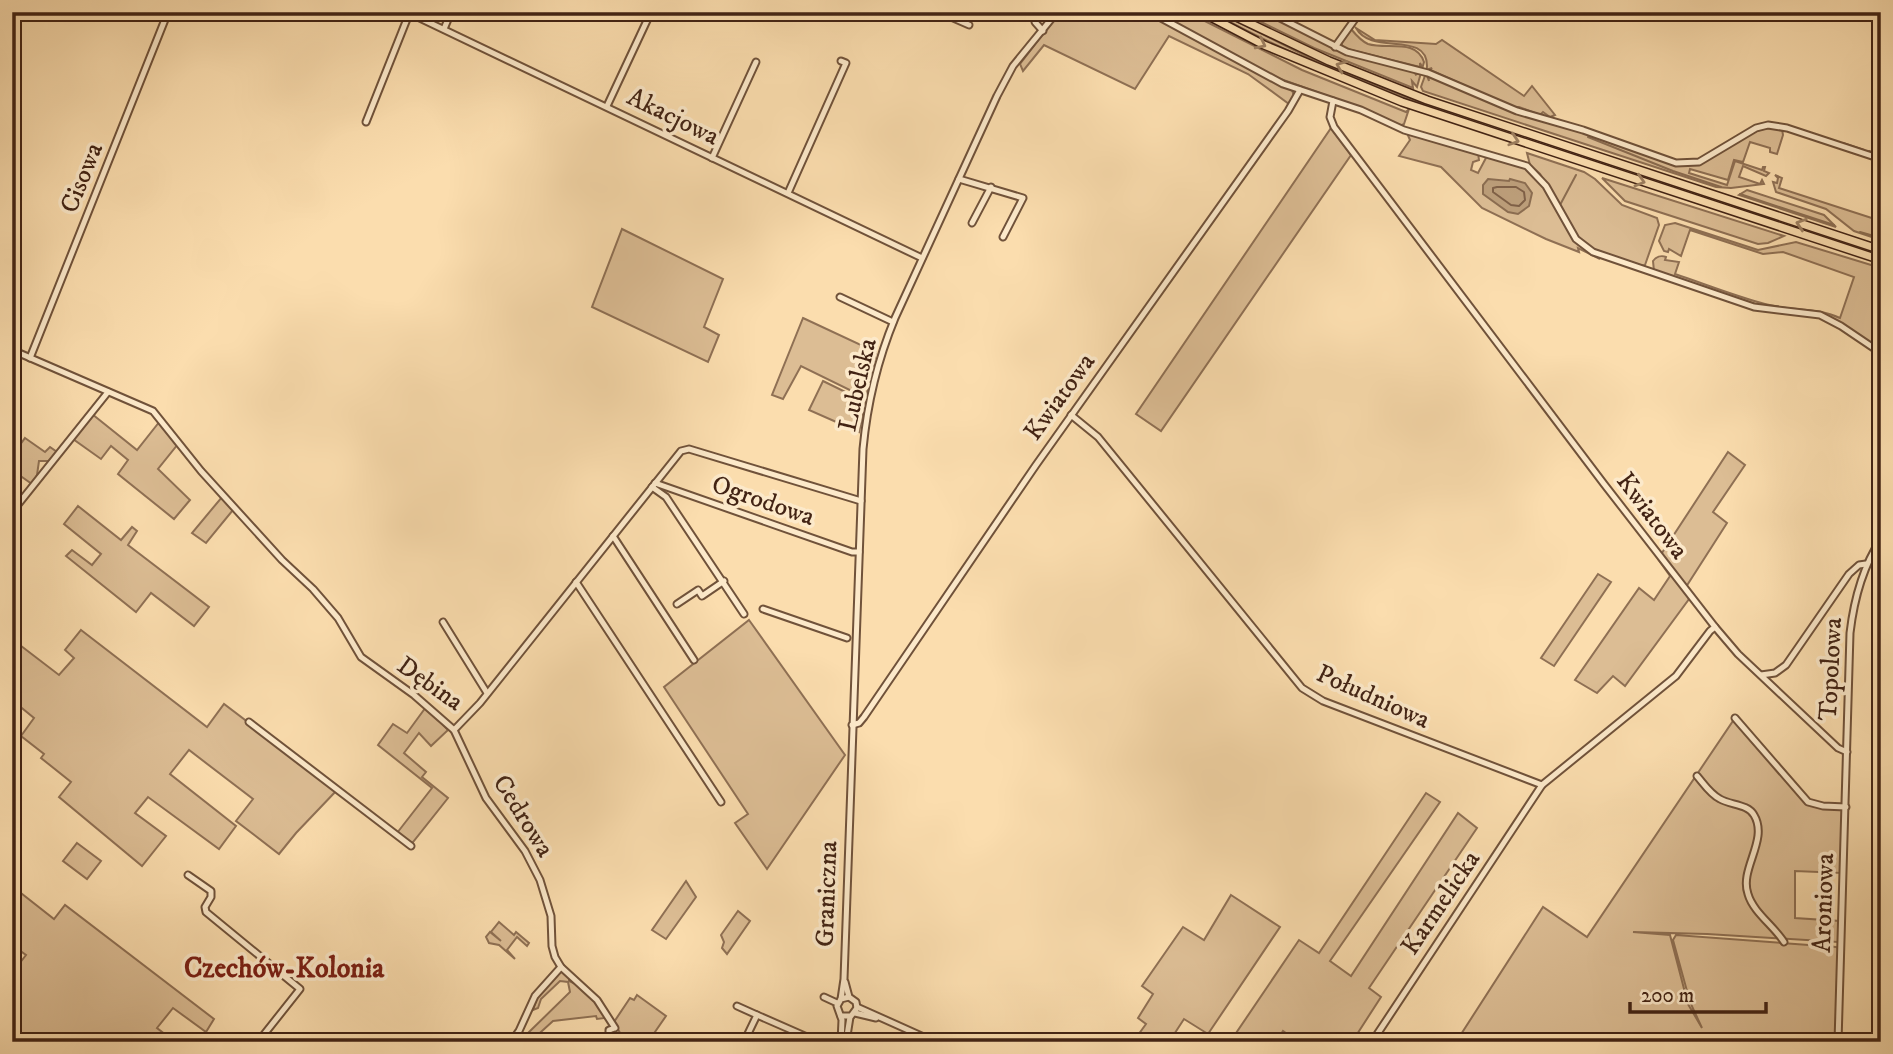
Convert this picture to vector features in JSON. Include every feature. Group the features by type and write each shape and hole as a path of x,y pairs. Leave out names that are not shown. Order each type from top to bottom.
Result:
{"highway":[{"path":"1201,12 1288,56 1402,103 1881,260"},
{"path":"1226,12 1329,61 1427,100 1881,250"}],"street":[{"name":"Cisowa","path":"30,358 168,12"},
{"path":"444,29 451,12"},
{"path":"607,107 651,12"},
{"path":"950,12 953,18 970,25"},
{"path":"1037,12 1035,22 1043,31"},
{"name":"Lubelska","path":"849,810 866,425 883,354 893,322 1006,78 1057,12"},
{"path":"1150,12 1266,75 1300,90 1361,110 1409,131 1518,163 1533,170 1576,239 1593,252 1754,307 1820,316 1841,326 1881,354"},
{"path":"1268,12 1353,54 1428,72 1517,111 1583,130 1676,163 1703,160 1756,128 1768,125 1796,131 1881,159"},
{"path":"1335,47 1360,12"},
{"path":"366,122 408,13"},
{"name":"Akacjowa","path":"408,13 922,258"},
{"path":"788,193 846,63 841,61"},
{"path":"712,158 756,62"},
{"name":"Kwiatowa","path":"852,725 859,723 864,716 1071,415 1288,111 1300,90"},
{"name":"Kwiatowa","path":"1333,101 1330,117 1339,135 1715,627 1738,654 1838,748 1847,752"},
{"path":"959,179 1023,198 1003,237"},
{"path":"972,223 991,187"},
{"path":"840,298 893,322"},
{"name":"Dębina","path":"12,350 104,391 143,405 157,414 201,471 340,622 360,657 414,695 454,730 467,719 679,453 689,449 861,501"},
{"path":"12,512 102,398 104,391"},
{"name":"Południowa","path":"1071,415 1098,437 1302,688 1323,701 1542,785"},
{"path":"653,485 666,497 724,580 744,614"},
{"name":"Ogrodowa","path":"653,485 852,552 859,552"},
{"path":"613,537 694,660"},
{"name":"Topolowa","path":"1846,807 1850,633 1866,564 1881,539"},
{"path":"1761,675 1783,669 1849,574 1859,565 1866,564"},
{"path":"677,604 698,590 702,596 724,580"},
{"path":"576,582 721,802"},
{"path":"763,609 847,638"},
{"path":"443,622 487,693"},
{"path":"1542,785 1676,676 1715,627"},
{"path":"1735,718 1808,802 1846,807"},
{"path":"249,722 411,846"},
{"name":"Cedrowa","path":"454,730 486,798 525,851 540,880 551,916 552,950 561,967"},
{"path":"1697,776 1717,797 1744,807 1754,814 1757,825 1756,846 1747,892 1754,905 1784,942"},
{"name":"Karmelicka","path":"1372,1042 1542,785"},
{"name":"Aroniowa","path":"1838,1042 1846,807"},
{"name":"Graniczna","path":"839,1001 844,979 849,810"},
{"path":"188,875 211,891 205,912 300,989 258,1042"},
{"path":"511,1042 533,1000 561,967 597,1000 614,1028 609,1030 609,1042"},
{"name":"Graniczna","path":"844,979 849,997"},
{"path":"824,997 839,1001 849,997 856,1002 843,1042"},
{"path":"839,1001 837,1011 841,1016 843,1042"},
{"path":"737,1006 804,1036 802,1042"},
{"path":"841,1016 854,1012 882,1019 935,1042"},
{"path":"744,1042 757,1015"}],"shaded area":[{"path":"1060,12 1145,12 1292,90 1294,96 1289,104 1248,74 1169,36 1135,89 1044,45 1023,71 1020,64"},
{"path":"1154,12 1187,12 1302,70 1406,112 1409,109 1404,124 1400,126 1367,110 1275,77"},
{"path":"1211,12 1218,12 1314,60 1403,96 1881,253 1881,257 1422,105 1336,72"},
{"path":"1241,12 1263,12 1351,56 1419,72 1415,75 1419,73 1422,67 1420,63 1420,67 1343,48 1341,42 1351,29 1368,44 1408,47 1415,50 1424,62 1417,87 1412,81 1413,88 1314,48"},
{"path":"1356,28 1375,40 1436,44 1442,40 1524,96 1532,86 1555,115 1550,117 1543,112 1540,115 1513,107 1430,70 1432,68 1429,69 1427,76 1429,81 1428,75 1524,115 1675,164 1690,165 1703,161 1741,138 1768,128 1782,129 1783,135 1777,154 1770,152 1770,148 1750,142 1743,162 1734,160 1728,180 1690,169 1689,173 1727,185 1735,161 1762,170 1765,167 1764,171 1769,173 1766,176 1743,166 1739,177 1760,184 1762,180 1764,184 1716,187 1423,91 1421,87 1427,66 1425,55 1408,46 1373,41 1363,36"},
{"path":"1331,128 1351,155 1161,431 1136,414"},
{"path":"1407,133 1478,153 1479,160 1473,162 1471,170 1478,173 1487,156 1521,165 1538,177 1574,239 1600,259 1578,248 1579,252 1546,239 1482,208 1441,167 1399,156 1410,140"},
{"path":"1527,153 1584,172 1622,205 1657,218 1659,225 1645,265 1641,266 1585,246 1540,174 1530,165"},
{"path":"1775,175 1782,178 1779,188 1881,221 1881,240 1854,231 1826,209 1776,192 1773,182 1777,183 1778,178"},
{"path":"1602,178 1784,236 1758,244 1625,201"},
{"path":"1747,190 1824,215 1836,227 1739,195"},
{"path":"1675,223 1758,250 1796,242 1881,268 1881,350 1827,316 1767,308 1654,271 1653,261 1664,256 1665,260 1679,262 1675,274 1731,294 1765,304 1822,312 1840,318 1854,277 1783,252 1763,254 1690,230 1681,256 1669,249 1668,252 1664,251 1659,241 1665,225"},
{"path":"622,229 723,279 704,327 719,335 708,362 592,307"},
{"path":"803,318 876,352 866,398 801,366 783,399 772,395"},
{"path":"823,381 866,402 859,432 809,410"},
{"path":"92,414 137,450 160,421 178,444 158,469 190,500 174,519 118,474 128,460 111,446 101,459 73,439"},
{"path":"25,438 45,452 50,447 57,452 49,461 39,461 37,475 32,484 12,470 12,456"},
{"path":"1728,452 1745,465 1713,512 1727,523 1686,587 1692,595 1625,686 1613,676 1597,693 1575,680 1639,588 1654,600 1670,576 1658,559"},
{"path":"222,497 233,510 206,543 192,533"},
{"path":"78,506 121,540 132,527 137,531 128,545 209,607 194,626 151,593 136,612 66,556 72,550 92,565 101,554 64,524"},
{"path":"1598,574 1611,582 1554,666 1541,658"},
{"path":"749,620 845,755 767,869 735,823 748,814 664,687"},
{"path":"81,630 207,727 224,704 337,790 279,854 236,821 253,799 189,750 170,774 236,826 219,849 148,797 135,813 166,836 142,866 59,797 71,782 41,758 44,754 21,736 34,718 12,700 12,639 59,675 74,658 65,650"},
{"path":"426,707 448,730 431,746 419,733 404,753 426,772 422,777 448,798 413,842 409,843 397,833 432,788 378,745 393,724 407,733"},
{"path":"1735,718 1804,801 1844,809 1842,873 1795,871 1795,918 1840,921 1838,942 1633,932 1670,935 1688,1004 1702,1028 1690,1002 1673,940 1676,935 1836,947 1839,949 1836,1042 1456,1042 1543,907 1587,937"},
{"path":"1426,793 1440,802 1330,961 1351,976 1458,813 1477,828 1369,988 1381,997 1352,1042 1298,1042 1283,1031 1276,1042 1230,1042 1299,940 1319,953"},
{"path":"77,843 101,861 87,879 63,861"},
{"path":"686,881 696,897 666,939 652,930"},
{"path":"12,886 54,919 65,905 214,1019 206,1032 173,1008 157,1028 175,1042 12,1042 12,1023 16,1018 12,1015 12,973 26,955 12,945"},
{"path":"1231,895 1280,927 1208,1034 1184,1019 1169,1042 1133,1042 1146,1024 1138,1018 1153,994 1142,986 1183,927 1204,940"},
{"path":"738,911 750,921 727,954 722,948 724,942 721,935"},
{"path":"499,922 529,943 527,946 517,937 507,950 515,959 499,945 489,943 486,937 490,932 501,941 491,932"},
{"path":"561,971 569,976 569,981 590,996 605,1018 597,1019 596,1016 553,1021 530,1042 526,1035 570,992 568,982 560,981 541,999 538,1008 533,1010 537,998"},
{"path":"637,995 666,1016 648,1042 625,1042 614,1022 630,998 634,1000"}],"water":[{"path":"1488,179 1510,179 1525,183 1532,193 1529,206 1518,214 1508,212 1483,194 1483,185"}],"waterway":[{"path":"1588,137 1721,187"},
{"path":"1843,143 1864,150"},
{"path":"1869,151 1881,155"},
{"path":"1560,205 1576,175"},
{"path":"1740,194 1834,225"},
{"path":"1860,232 1881,238"}],"district":[{"name":"Czechów-Kolonia","path":"284,968"}]}
